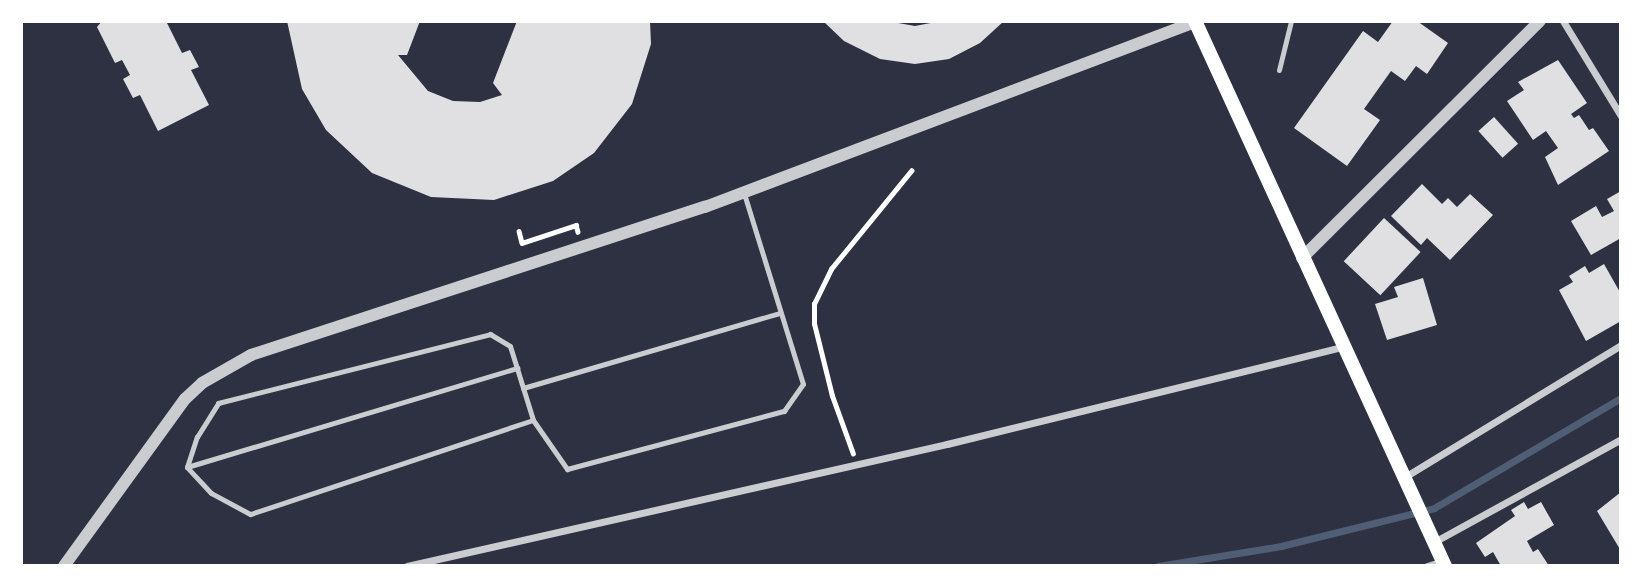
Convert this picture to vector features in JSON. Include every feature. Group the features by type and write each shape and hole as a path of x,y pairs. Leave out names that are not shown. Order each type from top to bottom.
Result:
{"main road":[{"path":"1195,21 1410,496 1444,564"}],"street":[{"path":"64,566 185,400 224,369 278,346 743,192 1195,21"},
{"path":"1302,258 1540,21"},
{"path":"1563,21 1621,116"},
{"path":"1403,479 1621,345"},
{"path":"407,566 858,464 1343,347"},
{"path":"1433,542 1621,439"},
{"path":"1427,566 1444,564"}],"lane":[{"path":"1279,69 1291,21"},
{"path":"187,467 197,437 218,403 472,336 501,339 510,346 533,420 566,469 784,411 803,384 743,192"},
{"path":"523,388 780,313"},
{"path":"187,467 517,368"},
{"path":"187,467 211,493 250,514 533,420"}],"path":[{"path":"858,464 832,396 814,324 814,304 831,269 911,171"},
{"path":"519,231 522,243 538,238"}],"building":[{"path":"102,21 166,21 182,53 190,50 199,67 191,70 209,105 158,131 140,95 133,98 123,79 130,75 122,60 115,63 97,27"},
{"path":"287,21 420,21 407,55 398,55 428,91 453,101 480,102 502,95 493,83 517,21 650,21 651,44 632,104 594,153 553,181 494,200 431,197 372,173 326,130 302,89"},
{"path":"823,21 887,21 915,26 941,21 1004,21 980,43 949,59 915,64 880,59 844,41"},
{"path":"1393,21 1417,21 1448,43 1427,74 1416,66 1405,81 1391,71 1364,109 1380,120 1347,166 1294,128 1363,31 1378,42"},
{"path":"1558,60 1587,103 1571,114 1574,118 1579,115 1589,130 1593,128 1609,151 1558,185 1545,157 1558,148 1546,131 1533,140 1507,101 1524,90 1518,82"},
{"path":"1494,117 1518,144 1502,158 1478,131"},
{"path":"1422,184 1442,204 1448,198 1457,207 1470,194 1493,215 1450,260 1427,238 1421,245 1391,216"},
{"path":"1621,191 1621,238 1591,255 1571,221 1596,206 1602,217 1614,211 1607,199"},
{"path":"1384,218 1421,252 1380,295 1344,261"},
{"path":"1604,264 1621,294 1621,321 1586,341 1559,290 1573,282 1569,276 1585,266 1589,273"},
{"path":"1423,278 1437,325 1387,340 1375,304 1398,297 1394,287"},
{"path":"1621,492 1621,551 1597,511"},
{"path":"1524,502 1528,509 1541,502 1554,525 1527,541 1533,552 1538,549 1549,566 1501,566 1493,552 1485,557 1476,543 1515,516 1511,510"}],"waterway":[{"path":"1158,566 1281,546 1434,508 1621,398"}]}
